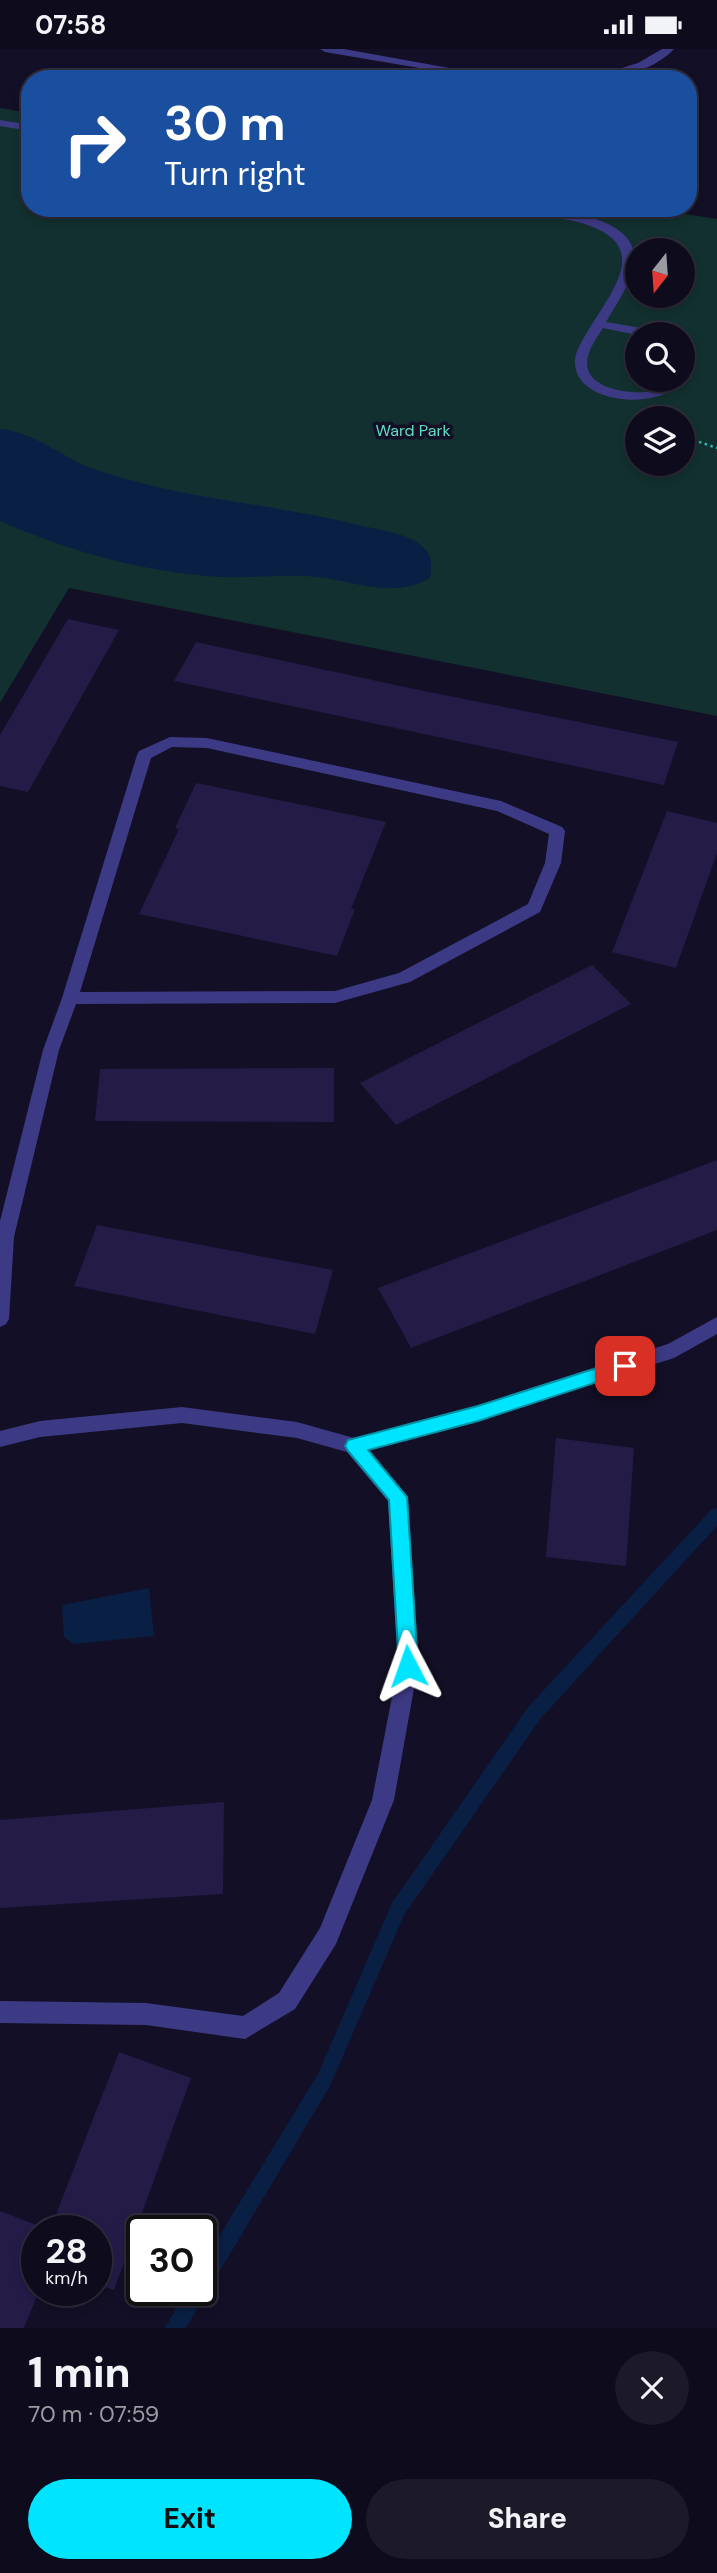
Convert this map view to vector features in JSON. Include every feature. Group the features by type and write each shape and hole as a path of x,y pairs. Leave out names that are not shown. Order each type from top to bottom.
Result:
{"street":[{"path":"325,49 451,70"},
{"path":"627,70 653,61 670,49"},
{"path":"0,123 21,126"},
{"path":"567,217 607,228 626,244 629,255 622,280 581,363 583,373 590,381 613,394 629,398 660,397 672,392"},
{"path":"599,324 625,329"},
{"path":"0,1319 5,1237 51,1050 70,998 144,755 170,742 207,743 501,806 557,831 554,863 534,908 404,978 335,997 70,998"},
{"path":"0,1439 40,1429 182,1415 297,1430 354,1446 478,1413 674,1350 717,1325"},
{"path":"0,2013 146,2014 245,2028 287,2001 328,1936 383,1800 408,1666 398,1497 354,1446"}],"path":[{"path":"695,440 717,448"}],"green space":[{"name":"Ward Park","path":"0,108 21,112 21,217 697,216 717,219 717,716 69,588 0,703"}],"water":[{"path":"0,429 26,435 85,465 127,479 189,494 315,515 389,531 419,544 427,551 431,560 430,578 415,585 385,588 306,576 221,577 164,571 108,559 54,542 0,521"},
{"path":"149,1588 154,1636 73,1644 64,1637 62,1605"}],"building":[{"path":"68,619 119,630 28,792 0,786 0,735"},
{"path":"196,642 678,742 664,785 174,681"},
{"path":"196,783 386,822 351,909 355,909 337,956 139,914 179,829 175,828"},
{"path":"667,811 717,823 717,853 676,968 612,952"},
{"path":"592,965 631,1004 396,1125 360,1083"},
{"path":"334,1068 334,1122 95,1121 100,1069"},
{"path":"717,1160 717,1230 411,1348 378,1288"},
{"path":"97,1225 333,1270 315,1334 74,1286"},
{"path":"556,1438 634,1448 626,1566 546,1557"},
{"path":"224,1802 223,1894 0,1908 0,1820"},
{"path":"119,2052 191,2078 141,2215 126,2215 126,2257 114,2290 112,2215 56,2215"},
{"path":"0,2211 21,2219 21,2306 33,2306 24,2328 0,2328"}],"waterway":[{"path":"217,2257 324,2080 398,1909 535,1712 717,1515"},
{"path":"175,2328 188,2306"}],"route":[{"path":"408,1666 398,1497 354,1446 478,1413 625,1366"}]}
